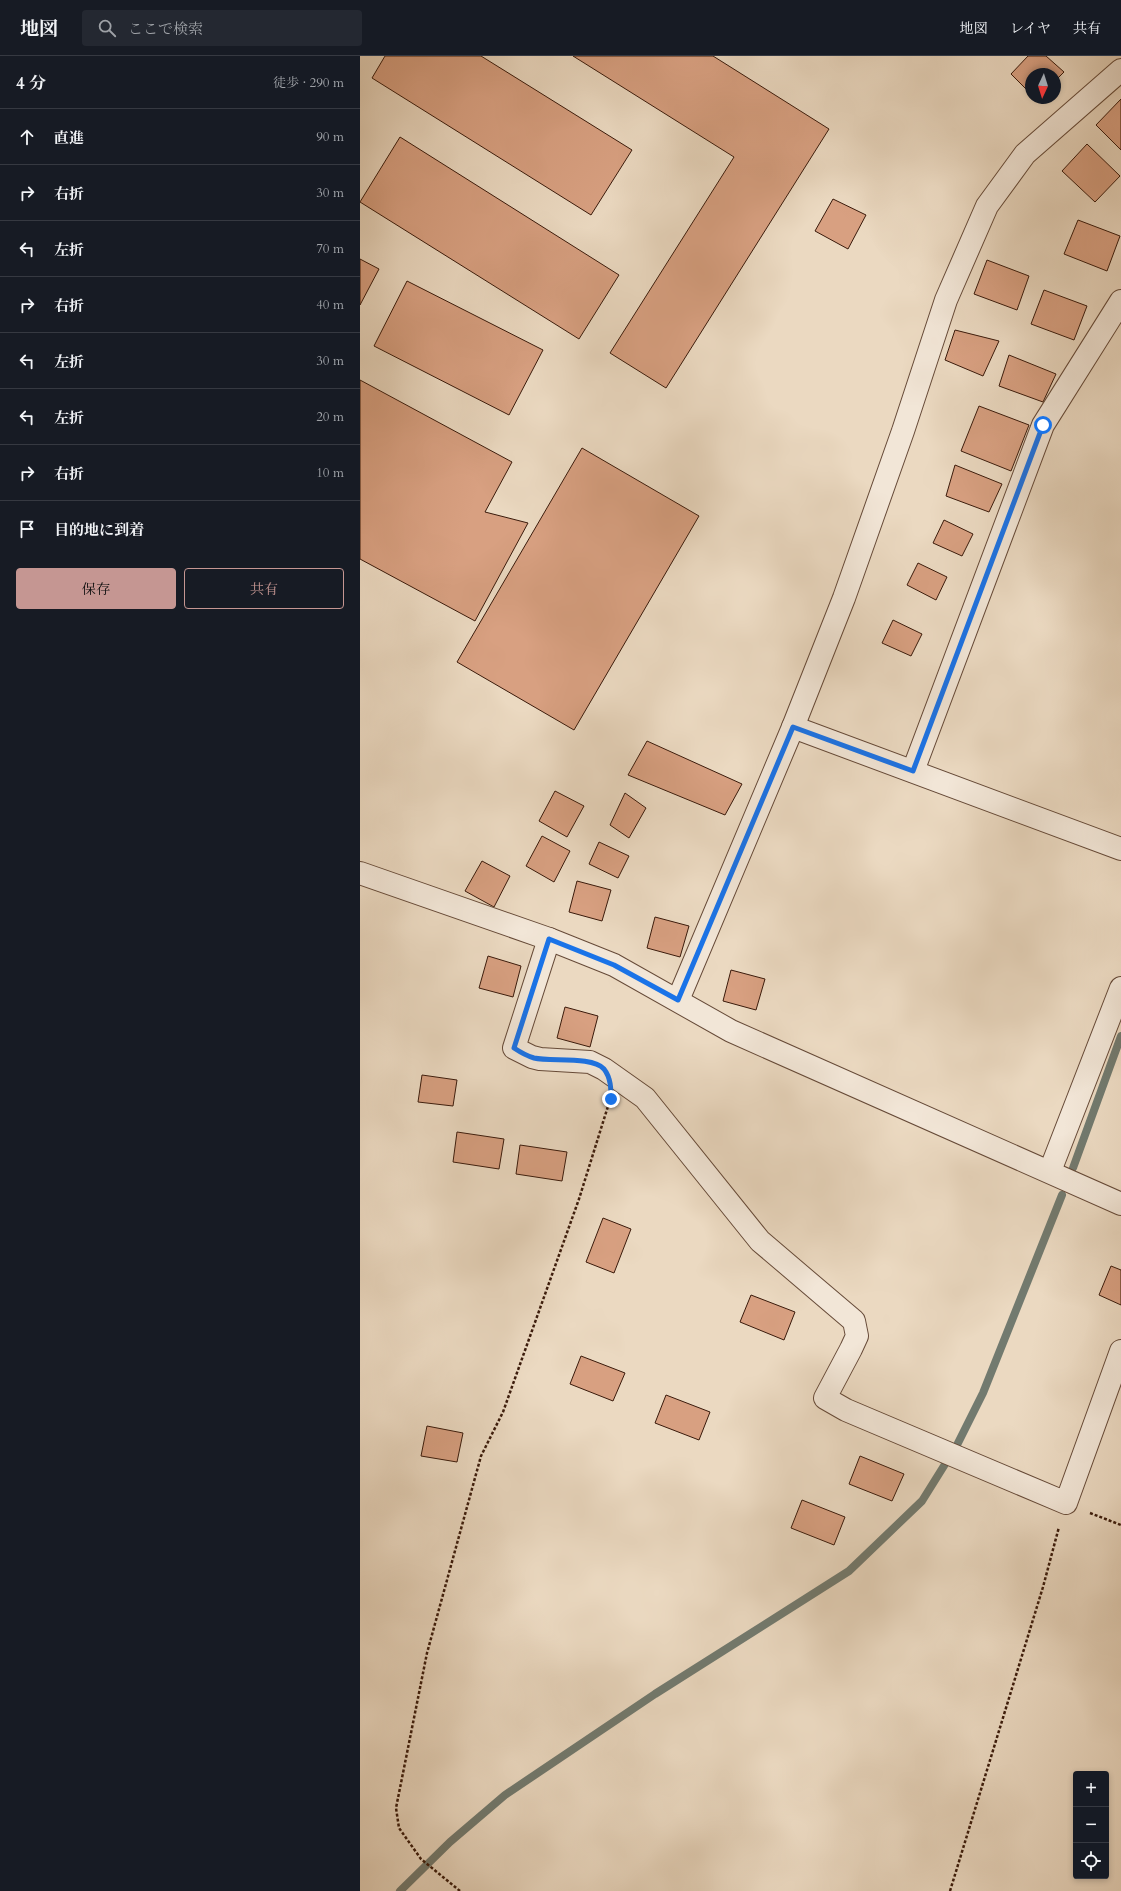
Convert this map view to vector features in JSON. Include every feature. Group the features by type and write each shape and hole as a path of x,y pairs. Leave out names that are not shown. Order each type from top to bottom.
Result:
{"street":[{"path":"678,1000 793,727 847,590 903,431 946,300 988,206 1025,154 1121,70"},
{"path":"913,771 1043,425 1121,301"},
{"path":"793,727 1121,849"},
{"path":"360,873 549,939 614,965 731,1031 1050,1171 1121,1204"},
{"path":"549,939 514,1048 532,1057 560,1061 590,1062 604,1069 645,1098 760,1241 854,1321 857,1336 824,1398 846,1410 1066,1503 1121,1351"},
{"path":"1050,1171 1121,988"}],"path":[{"path":"460,1891 431,1869 421,1859 399,1828 396,1808 427,1653 481,1456 505,1405 579,1199 611,1099 611,1083 604,1069"},
{"path":"950,1891 1043,1587 1066,1503 1121,1525"}],"building":[{"path":"385,56 481,56 632,150 591,215 372,78"},
{"path":"573,56 713,56 829,129 666,388 610,353 734,157"},
{"path":"1028,56 1046,56 1060,68 1025,68 1025,88 1011,74"},
{"path":"1121,99 1121,150 1096,125"},
{"path":"400,137 619,275 579,339 360,202"},
{"path":"1087,144 1120,176 1095,202 1062,171"},
{"path":"833,199 866,215 848,249 815,231"},
{"path":"1078,220 1120,236 1107,271 1064,254"},
{"path":"360,259 379,269 360,305"},
{"path":"987,260 1029,276 1017,310 974,294"},
{"path":"407,281 543,350 509,415 374,346"},
{"path":"1044,290 1087,306 1074,340 1031,324"},
{"path":"955,330 999,341 983,376 945,360"},
{"path":"1009,355 1056,374 1043,402 999,386"},
{"path":"360,380 512,462 485,512 528,523 475,621 360,559"},
{"path":"979,406 1029,425 1011,471 961,451"},
{"path":"582,448 699,516 574,730 457,662"},
{"path":"955,465 1002,484 989,512 946,496"},
{"path":"944,520 973,534 962,556 933,543"},
{"path":"918,563 947,577 936,600 907,585"},
{"path":"893,620 922,634 911,656 882,643"},
{"path":"647,741 742,784 725,815 628,775"},
{"path":"555,791 584,806 567,837 539,821"},
{"path":"625,793 646,808 629,838 610,825"},
{"path":"542,836 570,851 554,882 526,866"},
{"path":"599,842 629,856 618,878 589,864"},
{"path":"482,861 510,876 494,907 465,891"},
{"path":"577,881 611,890 602,921 569,912"},
{"path":"655,917 689,926 680,957 647,948"},
{"path":"488,956 521,966 513,997 479,988"},
{"path":"731,970 765,979 756,1010 723,1001"},
{"path":"565,1007 598,1016 590,1047 557,1038"},
{"path":"422,1075 457,1080 453,1106 418,1102"},
{"path":"457,1132 504,1139 499,1169 453,1162"},
{"path":"520,1145 567,1152 562,1181 516,1174"},
{"path":"603,1218 631,1229 614,1273 586,1262"},
{"path":"1111,1266 1121,1270 1121,1305 1099,1295"},
{"path":"751,1295 795,1312 784,1340 740,1322"},
{"path":"581,1356 625,1373 613,1401 570,1384"},
{"path":"666,1395 710,1412 699,1440 655,1423"},
{"path":"427,1426 463,1433 457,1462 421,1456"},
{"path":"860,1456 904,1474 892,1501 849,1484"},
{"path":"802,1500 845,1517 834,1545 791,1528"}],"waterway":[{"path":"1073,1168 1121,1036"},
{"path":"400,1891 450,1842 505,1795 655,1694 849,1571 922,1501 957,1445 983,1393 1062,1195"}],"route":[{"path":"611,1099 611,1083 604,1069 590,1062 540,1059 532,1057 514,1048 549,939 614,965 678,1000 793,727 913,771 1043,425"}]}
